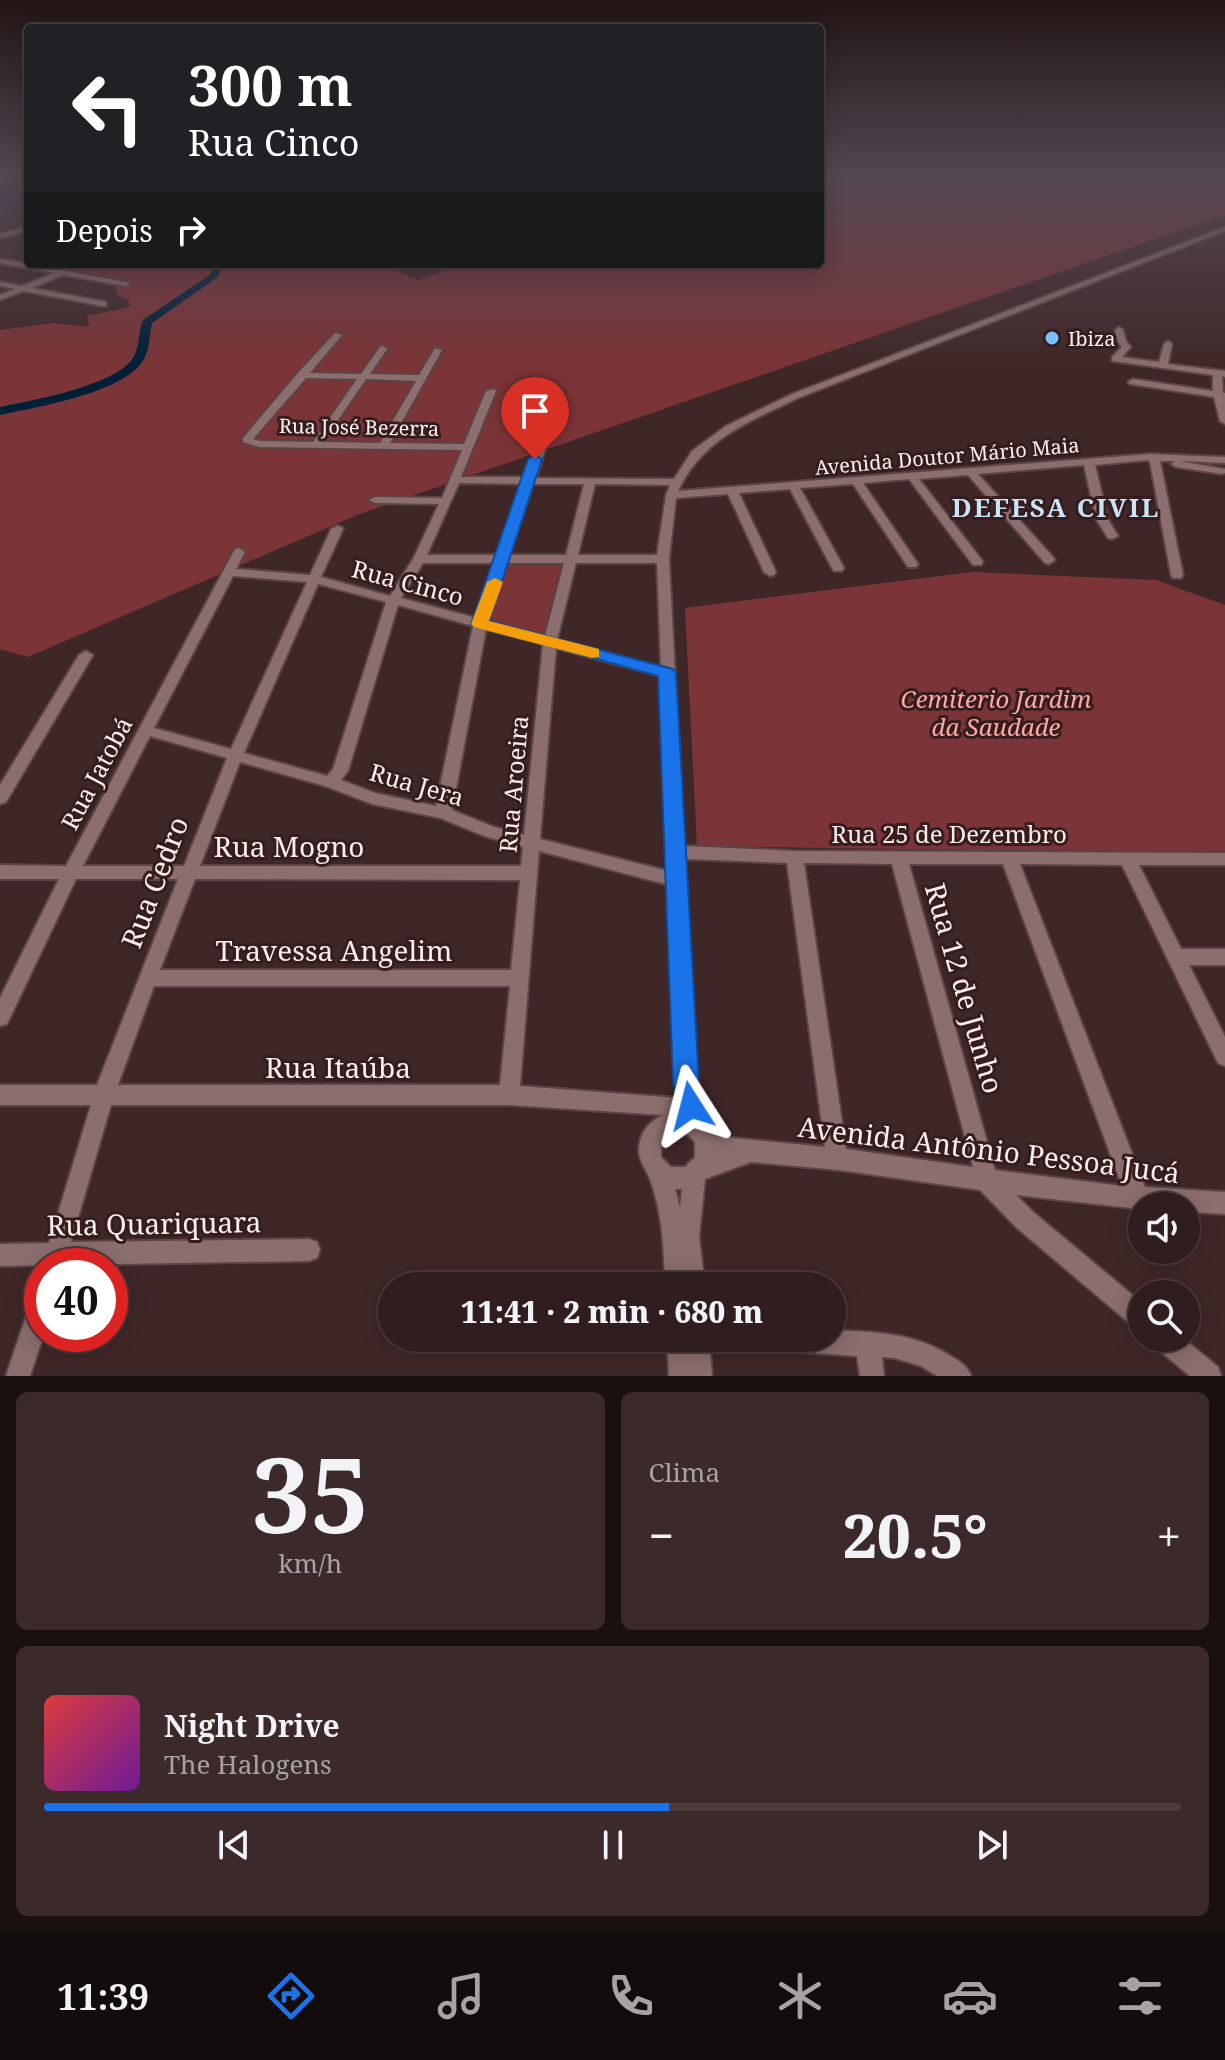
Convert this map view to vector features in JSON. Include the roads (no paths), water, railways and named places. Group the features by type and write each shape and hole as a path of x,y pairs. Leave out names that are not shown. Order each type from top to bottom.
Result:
{"street":[{"path":"692,1272 688,1237 697,1173 706,1162 702,1136 686,1083 673,852 663,559 671,495 677,482 696,453 712,439 795,396 1196,240"},
{"path":"0,261 24,266"},
{"path":"36,268 126,284"},
{"path":"0,298 62,273"},
{"path":"0,284 103,304"},
{"path":"1119,330 1127,347 1115,359 1221,374 1225,421"},
{"path":"301,375 338,335"},
{"path":"1163,365 1168,344"},
{"path":"316,445 383,349"},
{"path":"384,445 438,350"},
{"path":"301,375 422,378"},
{"name":"Rua José Bezerra","path":"301,375 247,440 249,442 468,447"},
{"path":"1133,382 1221,396"},
{"path":"330,782 340,771 393,601 419,559 491,391"},
{"path":"443,813 480,624 526,482 552,414"},
{"path":"1153,459 1177,575"},
{"name":"Avenida Doutor Mário Maia","path":"671,495 1153,459 1223,468"},
{"path":"1089,463 1102,519 1112,536"},
{"path":"971,472 1049,560"},
{"path":"913,478 977,562"},
{"path":"455,480 677,482"},
{"name":"Rua Aroeira","path":"509,1095 550,642 590,482"},
{"path":"857,482 912,564"},
{"path":"794,487 838,568"},
{"path":"733,492 770,572"},
{"path":"375,500 446,501"},
{"name":"Rua Cedro","path":"58,1248 104,1095 148,978 235,756 337,529"},
{"name":"Rua Jatobá","path":"0,1018 71,872 239,552"},
{"path":"419,559 663,559"},
{"name":"Rua Cinco","path":"229,572 313,579 667,673"},
{"path":"0,798 86,655"},
{"name":"Rua Jera","path":"145,730 330,782 381,800 443,813 490,832 676,880"},
{"name":"Rua 25 de Dezembro","path":"673,852 795,857 1225,859"},
{"name":"Rua 12 de Junho","path":"898,856 988,1182"},
{"path":"795,857 837,1158"},
{"path":"1009,857 1136,1192"},
{"path":"1127,858 1225,1057"},
{"name":"Rua Mogno","path":"0,872 529,873"},
{"path":"1177,957 1225,957"},
{"name":"Travessa Angelim","path":"148,978 519,978"},
{"path":"676,1272 675,1233 660,1173 649,1152 651,1140 671,1115 686,1083"},
{"name":"Rua Itaúba","path":"0,1095 509,1095 671,1115"},
{"path":"671,1115 702,1136"},
{"name":"Avenida Antônio Pessoa Jucá","path":"702,1136 745,1154 837,1158 1128,1200"},
{"name":"Avenida Antônio Pessoa Jucá","path":"697,1173 745,1154"},
{"path":"660,1173 672,1178 697,1173"},
{"path":"988,1182 1025,1220 1128,1307"},
{"name":"Avenida Antônio Pessoa Jucá","path":"1200,1202 1225,1203"},
{"name":"Rua Quariquara","path":"128,1258 309,1250"},
{"name":"Rua Quariquara","path":"0,1255 24,1258"},
{"path":"846,1341 867,1342 927,1355 959,1376"},
{"path":"867,1342 872,1376"},
{"path":"18,1376 26,1352"},
{"path":"680,1352 681,1376"},
{"path":"698,1352 700,1376"},
{"path":"1181,1352 1209,1376"}],"waterway":[{"path":"0,411 72,393 126,371 141,354 147,322 215,275 218,268"}],"place":[{"name":"Ibiza","path":"1052,338"}],"district":[{"name":"DEFESA CIVIL","path":"1056,507"}],"park label":[{"name":"Cemiterio Jardim da Saudade","path":"996,712"}]}
